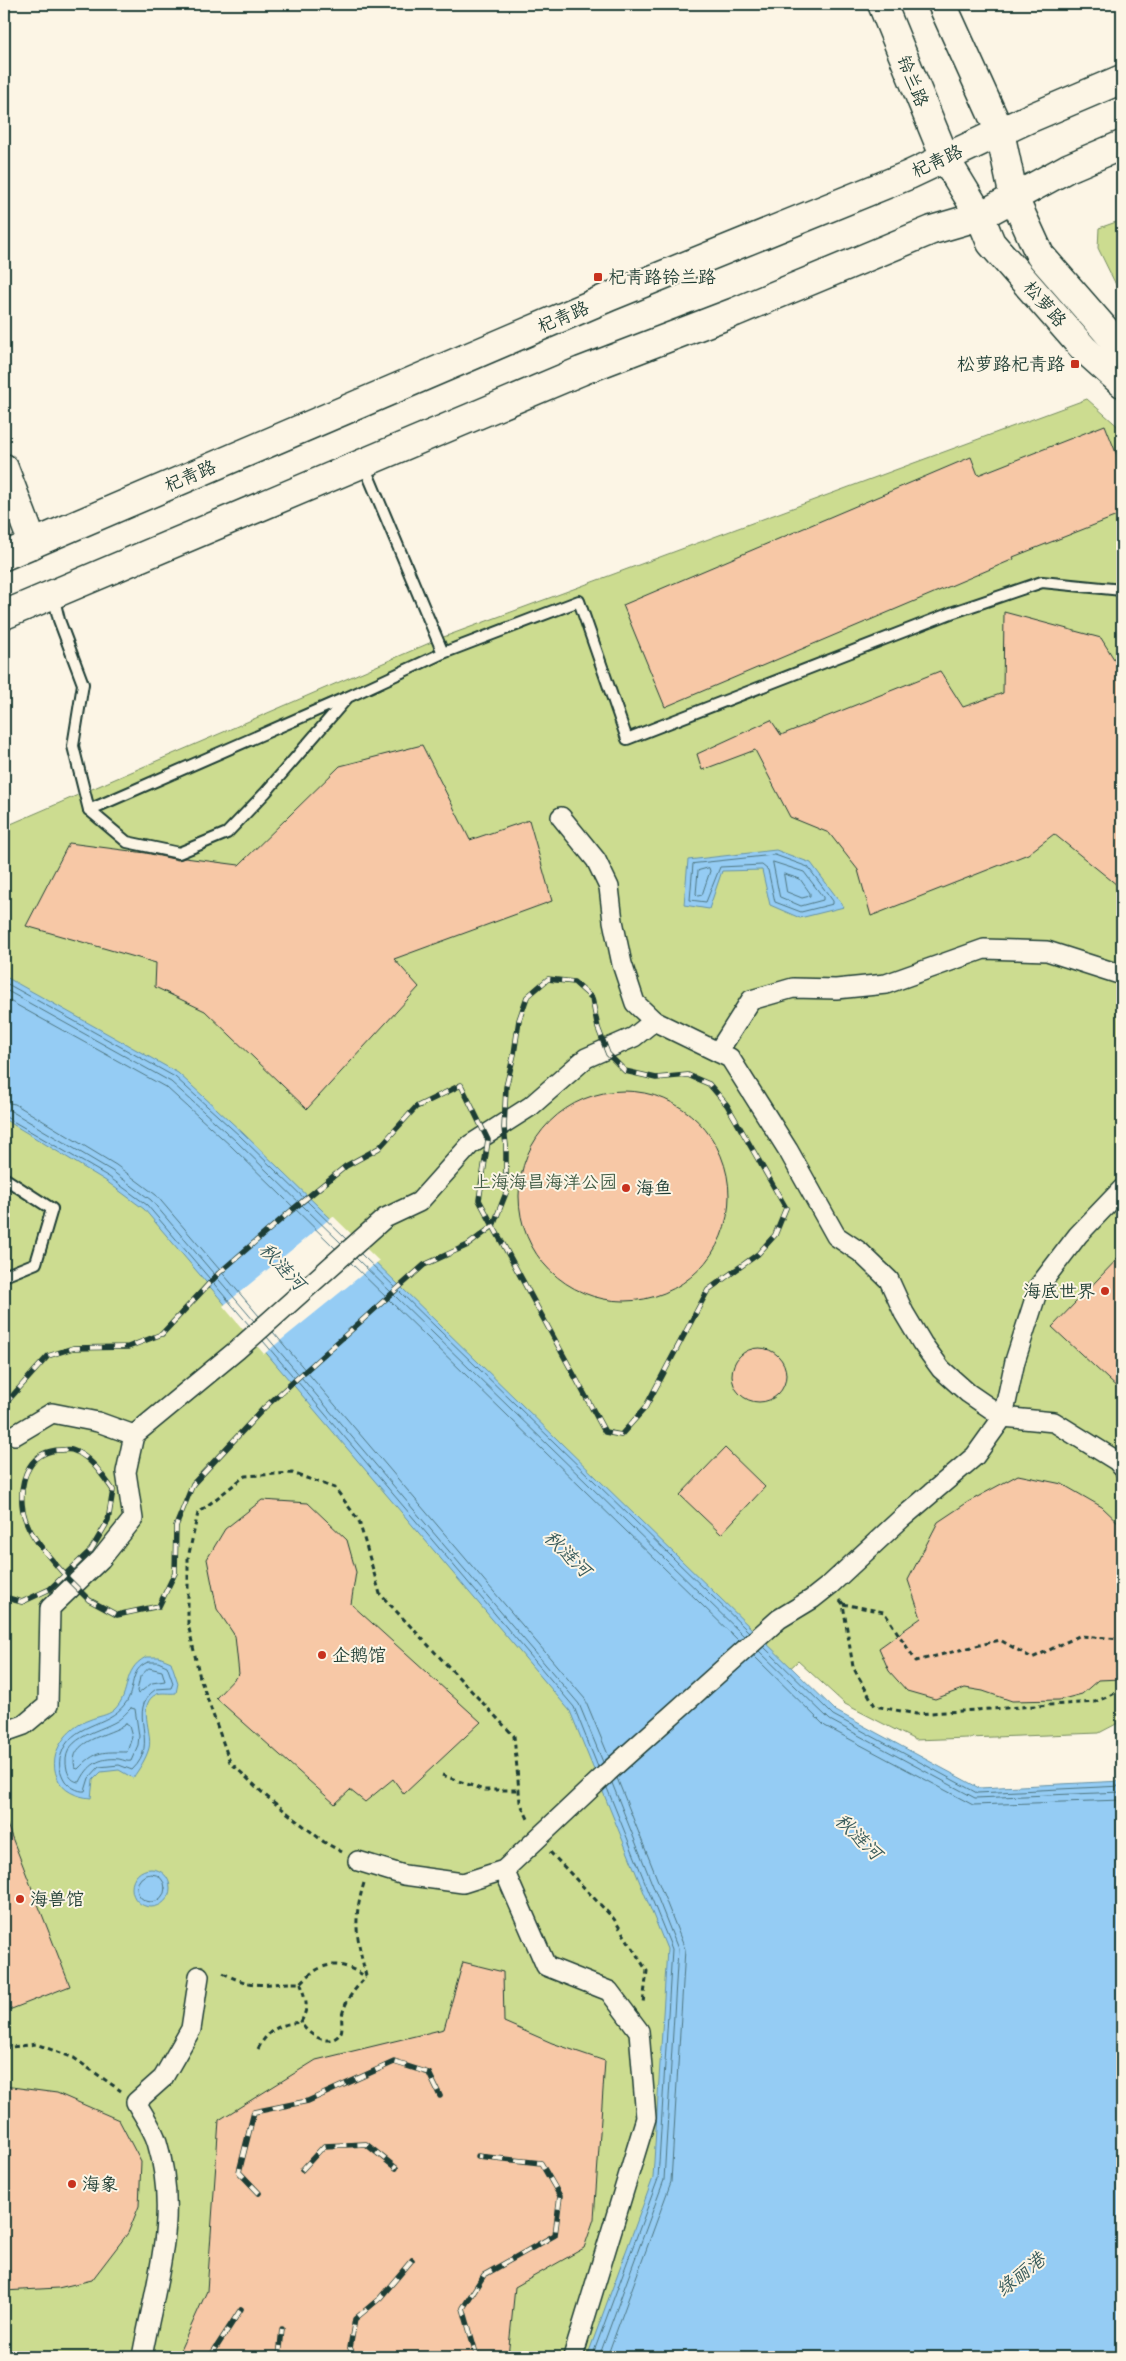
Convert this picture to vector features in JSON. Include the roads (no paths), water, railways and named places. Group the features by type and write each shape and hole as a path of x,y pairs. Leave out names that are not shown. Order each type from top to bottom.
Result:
{"main road":[{"name":"铃兰路","path":"882,4 944,158 980,216"},
{"path":"942,4 1000,132"},
{"name":"杞青路","path":"4,556 609,297 908,175 1000,132 1122,79"},
{"name":"松萝路","path":"1000,132 1014,198 1040,255 1122,349"},
{"path":"4,615 581,371 735,312 932,230 980,216 1068,168 1122,145"},
{"name":"松萝路","path":"980,216 992,242 1084,349 1122,383"},
{"path":"4,468 32,544"}],"street":[{"path":"561,817 596,860 609,887 613,921 622,964 635,1003 654,1021 730,1058 758,1100 836,1236 860,1252 889,1280 904,1313 922,1343 941,1368 968,1393 1003,1418 1054,1422 1117,1461 1122,1467"},
{"path":"718,1052 751,1000 793,988 836,989 886,984 984,949 1047,951 1122,975"},
{"path":"4,1732 24,1726 48,1705 50,1608 101,1559 133,1520 126,1472 134,1435 237,1350 386,1218 419,1202 470,1145 531,1106 586,1058 634,1037 654,1021"},
{"path":"364,1863 404,1874 463,1883 504,1870 608,1772 779,1619 812,1599 831,1584 902,1518 975,1456 1003,1418 1015,1361 1039,1286 1078,1235 1122,1189"},
{"path":"15,1435 52,1413 98,1422 134,1435"},
{"path":"504,1870 546,1966 609,1991 639,2031 646,2118 573,2357"},
{"path":"142,2357 166,2237 166,2181 157,2141 136,2102 163,2078 191,2029 199,1976"}],"lane":[{"path":"363,463 444,653"},
{"path":"89,810 444,653 579,601 627,739 951,613 1042,582 1122,590"},
{"path":"52,594 83,684 73,746 89,810 127,842 180,852 227,833 266,792 348,697"},
{"path":"4,1178 52,1209 36,1263 4,1276"}],"water":[{"path":"776,850 811,863 844,907 800,918 770,905 762,870 722,871 709,909 684,905 688,860"},
{"path":"4,976 178,1073 243,1133 836,1711 979,1788 1122,1781 1122,2352 1111,2357 587,2357 653,2178 667,1949 570,1711 144,1209 106,1181 4,1119"},
{"path":"146,1657 159,1657 171,1662 178,1683 176,1693 157,1694 147,1704 146,1711 150,1741 148,1752 142,1764 133,1778 119,1770 101,1772 93,1780 91,1798 66,1790 59,1782 55,1768 57,1750 61,1742 81,1723 108,1714 114,1710 120,1703 133,1668"},
{"path":"151,1869 164,1875 170,1888 164,1901 151,1907 138,1901 132,1888 138,1875"}],"railway":[{"path":"4,1405 48,1356 73,1348 128,1347 162,1334 219,1273 292,1210 346,1166 379,1148 416,1107 461,1085 488,1140 479,1200 605,1432 621,1435 645,1408 708,1290 758,1254 775,1235 786,1208 727,1105 709,1084 688,1075 656,1078 625,1071 608,1054 598,1028 592,998 574,982 548,979 527,997 519,1020 514,1054 506,1087 504,1128 506,1193 493,1226 468,1245 424,1265 264,1408 193,1484 176,1526 175,1573 159,1606 117,1615 89,1600 66,1577 65,1575 58,1567 44,1551 32,1533 27,1524 22,1504 23,1484 26,1475 35,1460 42,1455 51,1451 72,1450 90,1461 113,1490 108,1521 91,1550 50,1589 22,1602 4,1597"},
{"path":"259,2193 239,2172 254,2112 308,2101 394,2062 429,2073 440,2096"},
{"path":"302,2170 324,2146 366,2144 396,2168"},
{"path":"477,2357 463,2308 484,2275 555,2235 560,2196 541,2163 478,2156"},
{"path":"355,2357 350,2348 355,2319 380,2298 412,2260"},
{"path":"210,2357 241,2309"},
{"path":"279,2357 282,2329"}],"place":[{"name":"杞青路铃兰路","path":"598,277"},
{"name":"松萝路杞青路","path":"1075,364"},
{"name":"海鱼","path":"626,1188"},
{"name":"海底世界","path":"1105,1291"},
{"name":"企鹅馆","path":"322,1655"},
{"name":"海兽馆","path":"20,1899"},
{"name":"海象","path":"72,2184"}],"park label":[{"name":"上海海昌海洋公园","path":"545,1182"}],"water label":[{"name":"秋涟河","path":"283,1266"},
{"name":"秋涟河","path":"568,1553"},
{"name":"秋涟河","path":"859,1836"},
{"name":"绿丽港","path":"1020,2274"}]}
